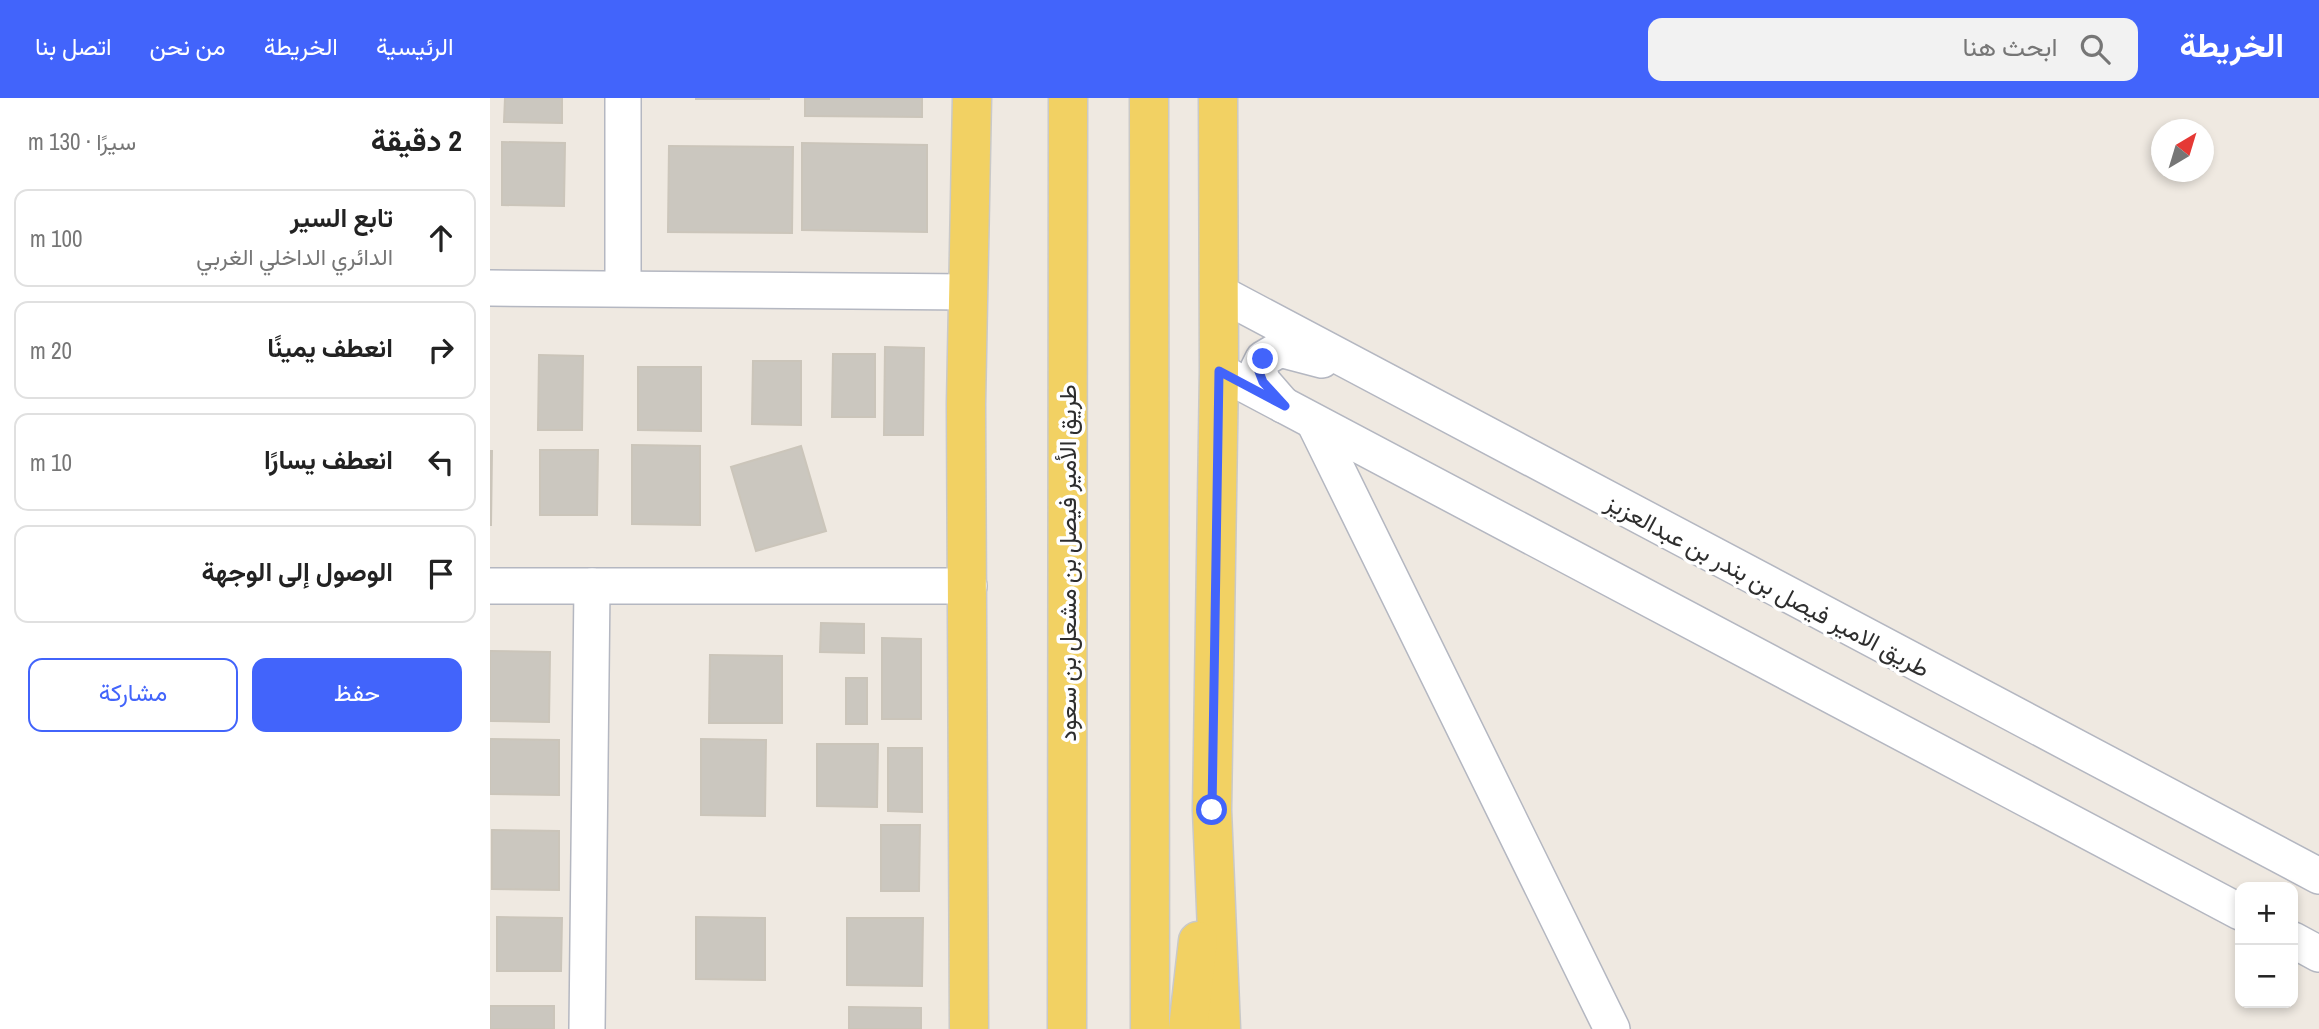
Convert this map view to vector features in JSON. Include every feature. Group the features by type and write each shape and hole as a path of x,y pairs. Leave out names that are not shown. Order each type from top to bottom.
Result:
{"main road":[{"path":"968,1029 969,292 972,98"},
{"name":"طريق الأمير فيصل بن مشعل بن سعود","path":"1067,1029 1068,98"},
{"path":"1149,98 1150,1029"},
{"path":"1218,98 1219,371 1212,810 1221,1029"},
{"path":"1188,1029 1212,810"}],"street":[{"path":"623,98 623,288"},
{"path":"490,288 969,292"},
{"name":"طريق الامير فيصل بن بندر بن عبدالعزيز","path":"1218,292 1359,370 2319,876"},
{"path":"1359,370 1280,349 1263,359 1258,369 1263,382 1300,414 1612,1029"},
{"path":"1219,371 2235,909"},
{"path":"490,586 968,586"},
{"path":"587,1029 592,586"},
{"path":"2298,943 2319,954"}],"building":[{"path":"505,98 562,98 562,123 504,122"},
{"path":"769,98 769,99 696,99"},
{"path":"805,98 922,98 922,117 805,116"},
{"path":"502,142 565,143 564,206 502,205"},
{"path":"802,143 927,145 927,232 802,230"},
{"path":"669,146 793,147 792,233 668,232"},
{"path":"885,347 924,348 923,435 884,435"},
{"path":"833,354 875,354 875,417 832,417"},
{"path":"539,355 583,356 582,430 538,430"},
{"path":"753,361 801,361 801,425 752,424"},
{"path":"638,367 701,367 701,431 638,430"},
{"path":"632,445 700,446 700,525 632,524"},
{"path":"801,446 826,531 756,551 731,467"},
{"path":"540,450 598,450 597,515 540,515"},
{"path":"492,451 491,525 490,525"},
{"path":"821,623 864,624 864,653 820,652"},
{"path":"882,638 921,639 921,719 882,719"},
{"path":"490,651 550,652 549,722 490,721"},
{"path":"710,655 782,656 782,723 709,723"},
{"path":"846,678 867,678 867,724 846,724"},
{"path":"490,739 559,740 559,795 490,794"},
{"path":"701,739 766,740 765,816 701,815"},
{"path":"817,744 878,744 877,807 817,806"},
{"path":"888,748 922,748 922,812 888,811"},
{"path":"881,825 920,825 919,891 881,891"},
{"path":"492,830 559,831 559,890 492,889"},
{"path":"497,917 562,918 561,971 497,971"},
{"path":"696,917 765,918 765,980 696,979"},
{"path":"847,918 923,918 922,986 847,985"},
{"path":"490,1006 554,1006 554,1029 490,1029"},
{"path":"849,1007 921,1008 921,1029 849,1029"}],"route":[{"path":"1212,810 1219,371 1285,406 1263,382 1258,369 1263,359"}]}
